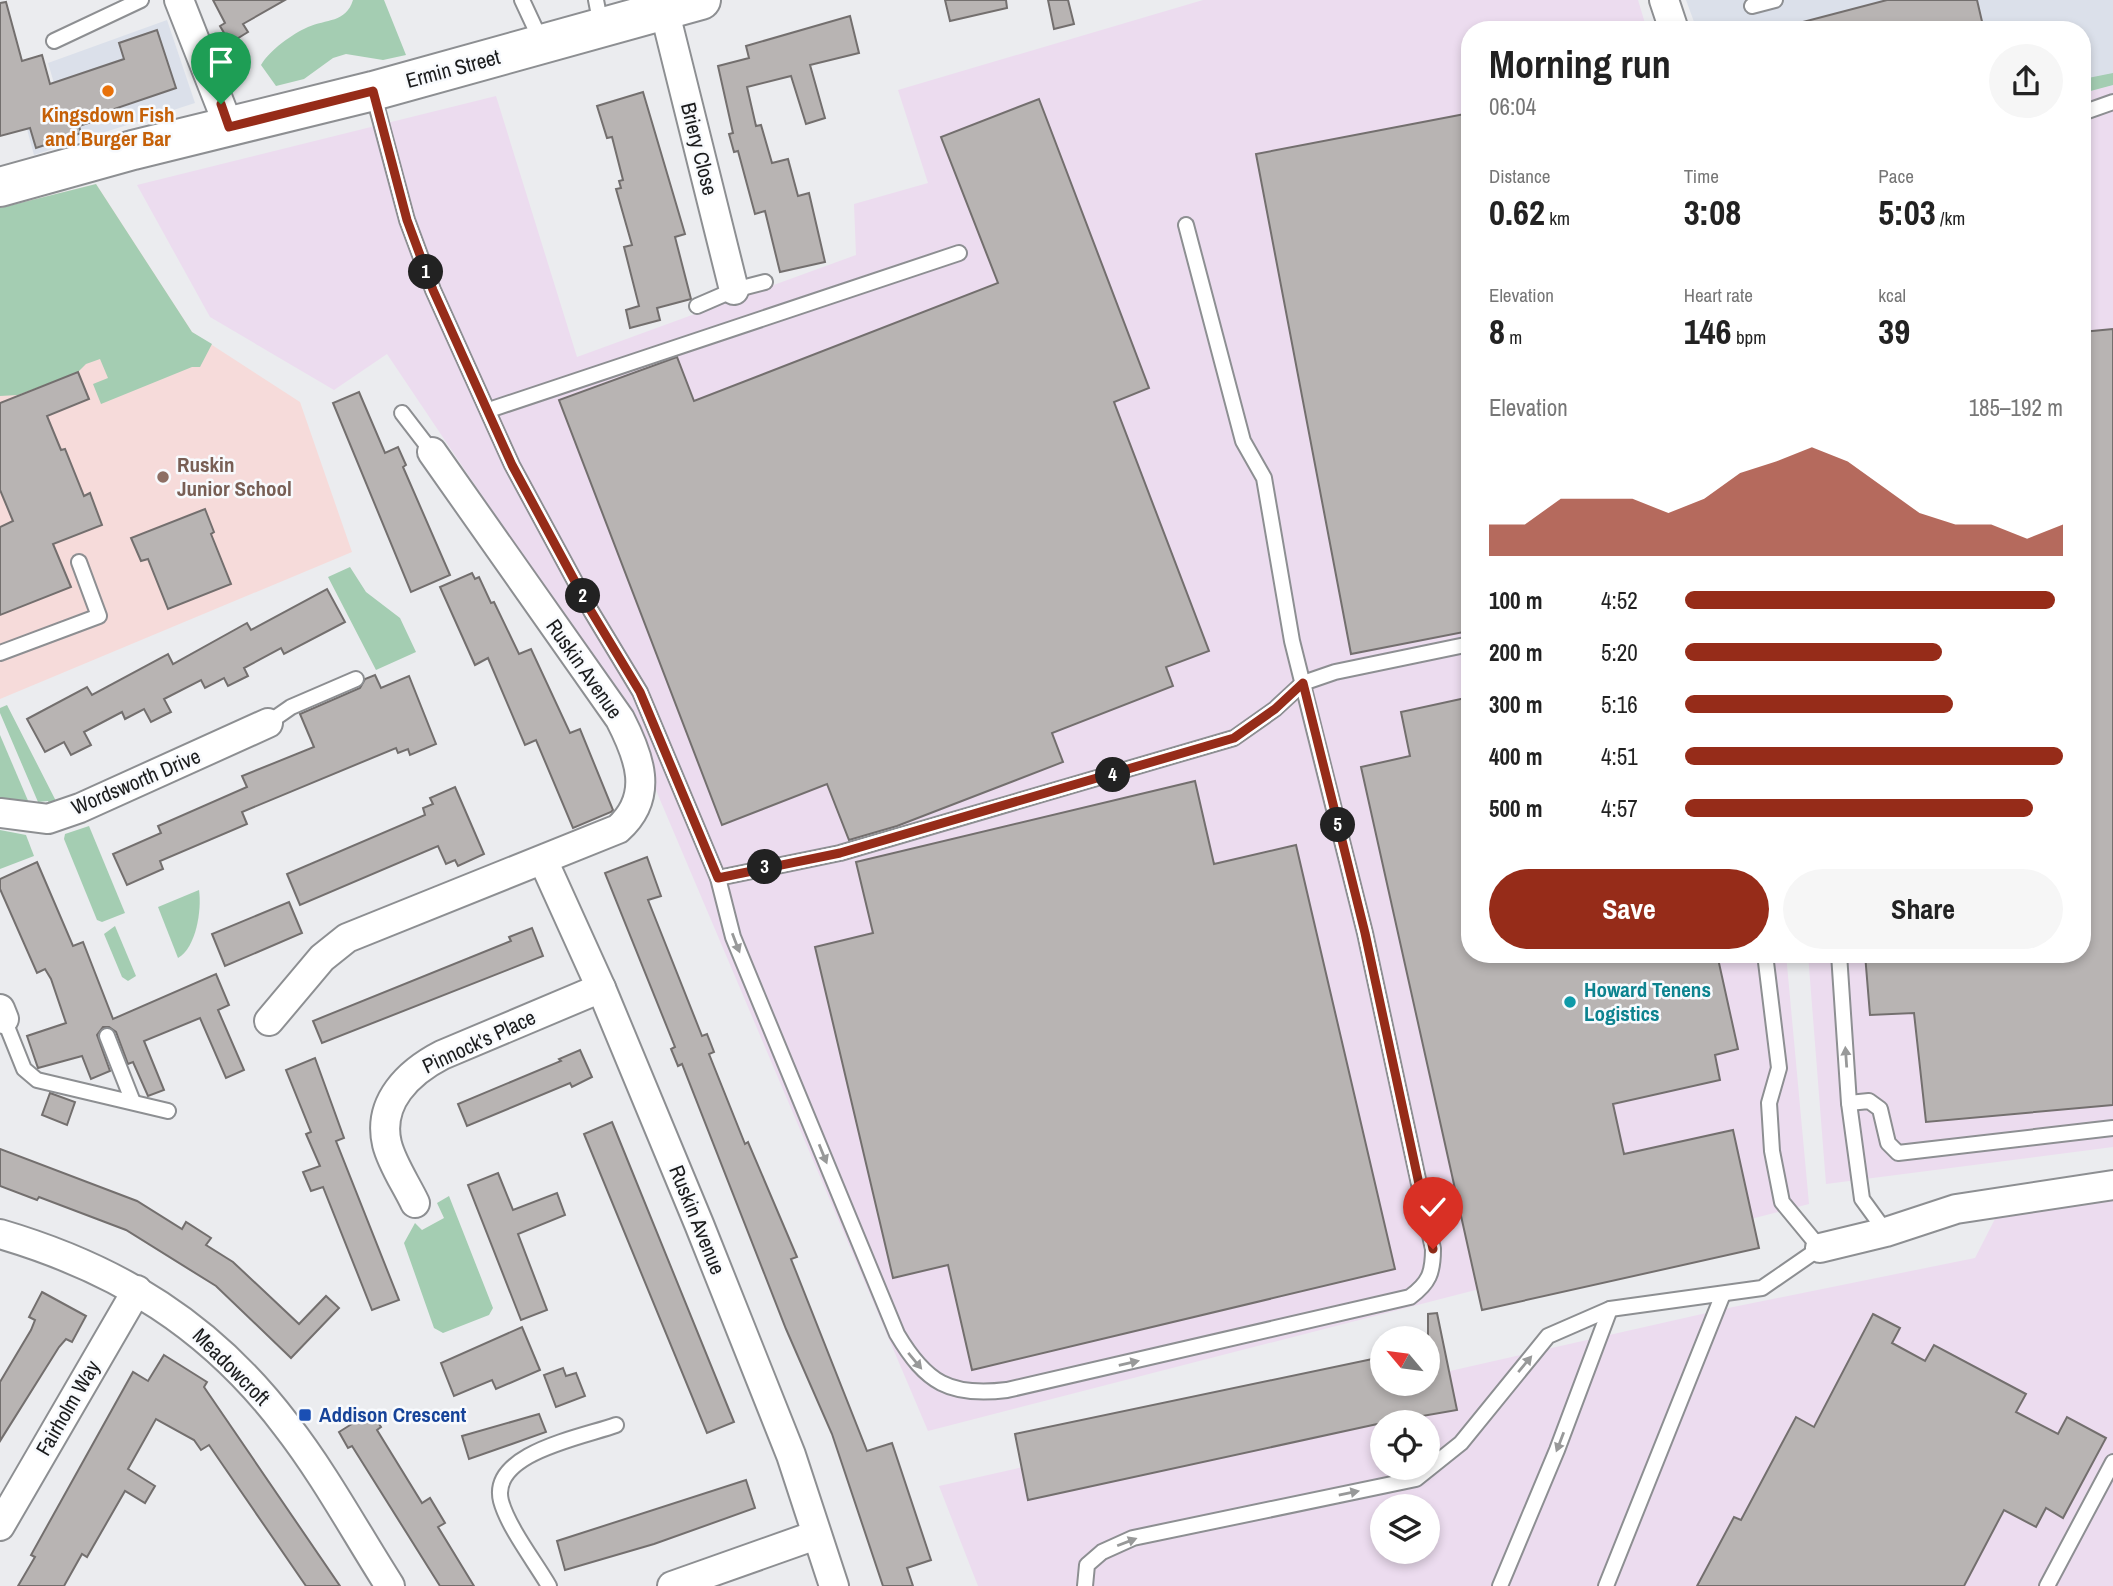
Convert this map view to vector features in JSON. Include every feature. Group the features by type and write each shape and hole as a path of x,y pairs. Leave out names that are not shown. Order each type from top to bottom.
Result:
{"main road":[{"name":"Ermin Street","path":"0,187 543,45 598,14 682,4"}],"street":[{"path":"179,0 229,127"},
{"path":"1664,0 1671,21"},
{"name":"Briery Close","path":"682,4 734,290"},
{"name":"Ruskin Avenue","path":"270,1021 322,958 346,938 618,829 625,822 640,794 641,765 620,719 432,452"},
{"name":"Wordsworth Drive","path":"0,813 48,819 80,808 268,723"},
{"name":"Ruskin Avenue","path":"543,860 601,988 750,1350 791,1455 834,1586"},
{"name":"Pinnock's Place","path":"415,1203 387,1146 385,1130 387,1113 403,1082 418,1068 442,1055 601,988"},
{"path":"1820,1248 1886,1232 1956,1209 2113,1185"},
{"name":"Meadowcroft","path":"0,1234 100,1269 137,1290 207,1338 287,1426 390,1586"},
{"name":"Fairholm Way","path":"0,1526 137,1290"},
{"path":"672,1586 816,1535"}],"lane":[{"path":"54,41 141,0"},
{"path":"522,0 543,45"},
{"path":"1752,6 1775,0"},
{"path":"373,91 407,220 428,279 512,465 640,692 718,878 733,937 897,1334 915,1364 936,1379 965,1392 1007,1390 1410,1297 1430,1280 1433,1249 1365,933 1303,683 1264,478 1243,442 1186,225"},
{"path":"2091,110 2113,102"},
{"path":"489,411 959,253"},
{"path":"697,306 734,290 765,282"},
{"path":"402,413 432,452"},
{"path":"0,653 99,616 79,562"},
{"path":"718,878 840,853 1234,738 1275,709 1303,683 1335,672 1461,646"},
{"path":"268,723 291,707 356,680"},
{"path":"1085,1586 1087,1565 1102,1552 1133,1538 1416,1479 1461,1443 1548,1335 1609,1309 1762,1288 1820,1248 1782,1202 1772,1151 1769,1102 1779,1068 1766,963"},
{"path":"1840,963 1849,1103 1862,1199 1886,1232"},
{"path":"2,1014 24,1069 37,1080 168,1111"},
{"path":"107,1037 133,1102"},
{"path":"1849,1103 1869,1101 1880,1109 1888,1143 1898,1153 2113,1128"},
{"path":"1606,1586 1723,1294"},
{"path":"1500,1586 1557,1450 1609,1309"},
{"path":"549,1586 501,1501 503,1477 518,1460 617,1425"},
{"path":"2047,1586 2113,1462"}],"shaded area":[{"path":"1203,0 1638,0 1644,21 1461,21 1461,963 1787,963 1809,1204 928,1431 658,795 630,716 387,354 334,390 210,317 137,185 496,96 577,357 856,255 854,204 928,183 898,90"},
{"path":"1686,0 2113,0 2113,85 2091,91 2091,21 1694,21"},
{"path":"167,20 195,103 34,155 21,107 57,93 48,63"},
{"path":"2113,85 2113,1147 1826,1184 1809,963 2091,963 2091,91"},
{"name":"Ruskin Junior School","path":"96,184 192,332 300,402 352,552 0,699 0,208"},
{"path":"2113,1198 2113,1586 978,1586 939,1486 1370,1389 1370,1396 1440,1396 1440,1373 1733,1307 1975,1258 1997,1215"}],"green space":[{"path":"353,0 384,0 406,55 383,60 346,54 333,58 304,79 276,86 261,65 270,54 302,30 340,17 346,13"},
{"path":"2113,73 2113,85 2091,91 2091,77"},
{"path":"96,184 192,332 212,344 200,367 192,367 101,404 93,384 108,378 100,359 86,364 78,372 18,395 0,396 0,208"},
{"path":"350,567 366,592 400,618 416,652 376,670 328,577"},
{"path":"7,705 58,805 50,806 48,801 38,802 0,713 0,708"},
{"path":"0,735 32,810 0,801"},
{"path":"89,826 125,913 102,922 97,920 64,839 65,834"},
{"path":"0,830 26,835 34,856 0,869"},
{"path":"199,890 200,908 196,928 189,946 178,958 158,907"},
{"path":"115,926 136,976 128,981 122,977 104,934"},
{"path":"449,1196 493,1308 489,1315 443,1333 434,1328 404,1243 415,1223 422,1230 444,1218 437,1203"}],"building":[{"path":"213,0 285,0 243,24 248,32 230,43 220,26 225,23"},
{"path":"945,0 1006,0 1007,8 950,21"},
{"path":"1048,0 1068,0 1074,24 1054,29"},
{"path":"1887,0 1977,0 1982,21 1807,21"},
{"path":"6,2 22,61 42,55 50,84 124,59 119,43 157,30 176,88 114,109 116,114 79,126 81,133 36,148 30,128 0,136 0,3"},
{"path":"850,16 859,53 810,65 825,118 806,124 791,76 747,87 756,126 761,125 772,163 788,159 798,196 809,193 825,262 780,272 765,211 755,214 738,151 734,152 729,134 733,133 718,66 749,58 746,46"},
{"path":"643,92 685,234 675,237 691,299 657,308 660,320 630,328 626,310 639,306 624,247 632,245 616,189 621,188 619,181 623,180 612,137 607,138 597,106"},
{"path":"1039,99 1149,388 1114,402 1209,651 1166,667 1173,686 1052,733 1063,762 897,826 849,840 827,784 722,825 559,400 677,357 694,401 998,283 941,137"},
{"path":"1461,115 1461,633 1351,654 1256,154"},
{"path":"2113,329 2113,1105 1926,1122 1914,1013 1870,1015 1866,963 2091,963 2091,331"},
{"path":"78,372 89,399 47,416 61,450 65,449 84,496 90,493 102,525 53,544 71,587 0,615 0,527 13,521 0,490 0,403"},
{"path":"359,392 385,453 398,447 406,465 403,467 450,575 411,592 333,403"},
{"path":"205,509 214,532 211,534 231,584 168,609 148,559 141,561 131,538"},
{"path":"472,573 475,579 479,577 491,603 494,602 519,654 531,649 570,733 580,729 613,810 611,812 573,828 536,740 525,745 488,658 475,665 440,587"},
{"path":"327,589 345,622 284,654 281,648 244,668 248,676 228,686 224,678 205,688 201,680 164,699 171,712 151,722 144,709 125,719 122,712 84,732 91,745 71,755 64,742 45,752 27,719 87,687 92,695 168,654 173,664 247,623 251,630"},
{"path":"375,675 381,688 409,676 436,744 410,755 408,749 398,753 396,748 242,812 247,824 160,861 163,869 127,885 113,854 161,833 158,826 247,787 242,776 314,747 300,714 360,688 365,679"},
{"name":"Howard Tenens Logistics","path":"1461,699 1461,963 1719,963 1738,1049 1715,1055 1720,1080 1613,1104 1624,1154 1733,1130 1759,1248 1482,1310 1361,767 1410,756 1401,712"},
{"path":"1195,781 1214,864 1296,845 1395,1269 972,1370 948,1265 893,1278 815,947 873,933 856,862"},
{"path":"455,787 484,854 458,866 455,860 446,864 438,846 300,905 287,874 425,815 423,808 433,804 430,798"},
{"path":"647,857 661,896 648,900 702,1036 707,1034 714,1052 709,1054 745,1144 748,1142 797,1257 791,1259 867,1451 892,1443 931,1560 907,1568 913,1586 883,1586 832,1434 786,1329 682,1064 678,1066 671,1049 675,1047 605,873"},
{"path":"37,862 73,946 83,942 113,1019 216,974 229,1005 218,1010 244,1070 226,1078 200,1018 144,1041 164,1090 148,1096 133,1062 128,1064 116,1032 109,1027 103,1027 97,1035 110,1071 91,1079 82,1056 38,1068 27,1036 66,1023 51,979 45,969 37,973 0,889 0,879"},
{"path":"289,902 302,933 225,966 212,934"},
{"path":"532,928 543,956 322,1043 313,1021 511,941 509,937"},
{"path":"580,1050 592,1077 572,1087 570,1083 467,1126 458,1104 561,1061 559,1059"},
{"path":"315,1058 344,1138 336,1141 399,1300 372,1310 323,1187 311,1191 303,1172 320,1166 306,1134 311,1132 286,1070"},
{"path":"50,1093 75,1102 67,1125 42,1115"},
{"path":"612,1122 734,1422 707,1433 584,1134"},
{"path":"0,1149 137,1201 182,1229 186,1222 211,1238 206,1245 233,1262 299,1324 326,1296 339,1308 291,1358 216,1286 126,1230 39,1197 37,1200 0,1186"},
{"path":"498,1173 513,1210 557,1193 565,1215 518,1234 547,1310 521,1320 468,1185"},
{"path":"42,1292 86,1316 72,1342 66,1339 59,1347 0,1441 0,1382 31,1330 35,1320 29,1317"},
{"path":"1437,1313 1440,1326 1428,1326 1428,1314"},
{"path":"1873,1314 1900,1328 1892,1343 1925,1361 1934,1345 2026,1394 2016,1412 2058,1434 2067,1417 2106,1438 2063,1518 2046,1508 2036,1527 2004,1510 1964,1586 1697,1586 1734,1517 1741,1520 1796,1417 1814,1427"},
{"path":"522,1327 540,1370 496,1389 492,1380 454,1396 441,1363"},
{"path":"1440,1328 1457,1410 1440,1413 1440,1410 1370,1410 1370,1426 1028,1500 1015,1434 1370,1360 1370,1396 1440,1396"},
{"path":"164,1355 207,1382 204,1387 340,1586 306,1586 209,1445 201,1450 194,1440 156,1419 128,1469 155,1486 145,1503 125,1491 87,1557 82,1554 64,1586 18,1586 35,1557 31,1555 133,1372 148,1381"},
{"path":"563,1368 566,1376 576,1373 585,1396 556,1407 544,1375"},
{"path":"371,1412 381,1427 377,1430 422,1503 430,1498 445,1523 438,1527 474,1586 440,1586 352,1446 348,1448 339,1432"},
{"path":"539,1414 546,1432 469,1459 462,1436"},
{"path":"746,1480 755,1508 654,1544 565,1570 557,1541"}],"place":[{"name":"Kingsdown Fish and Burger Bar","path":"108,91"},
{"name":"Ruskin Junior School","path":"163,477"},
{"name":"Howard Tenens Logistics","path":"1570,1002"},
{"name":"Addison Crescent","path":"305,1415"}],"route":[{"path":"221,104 229,127 373,91 407,220 433,290 512,465 591,611 640,692 718,878 840,853 1234,738 1275,709 1303,683 1365,933 1433,1249"}]}
